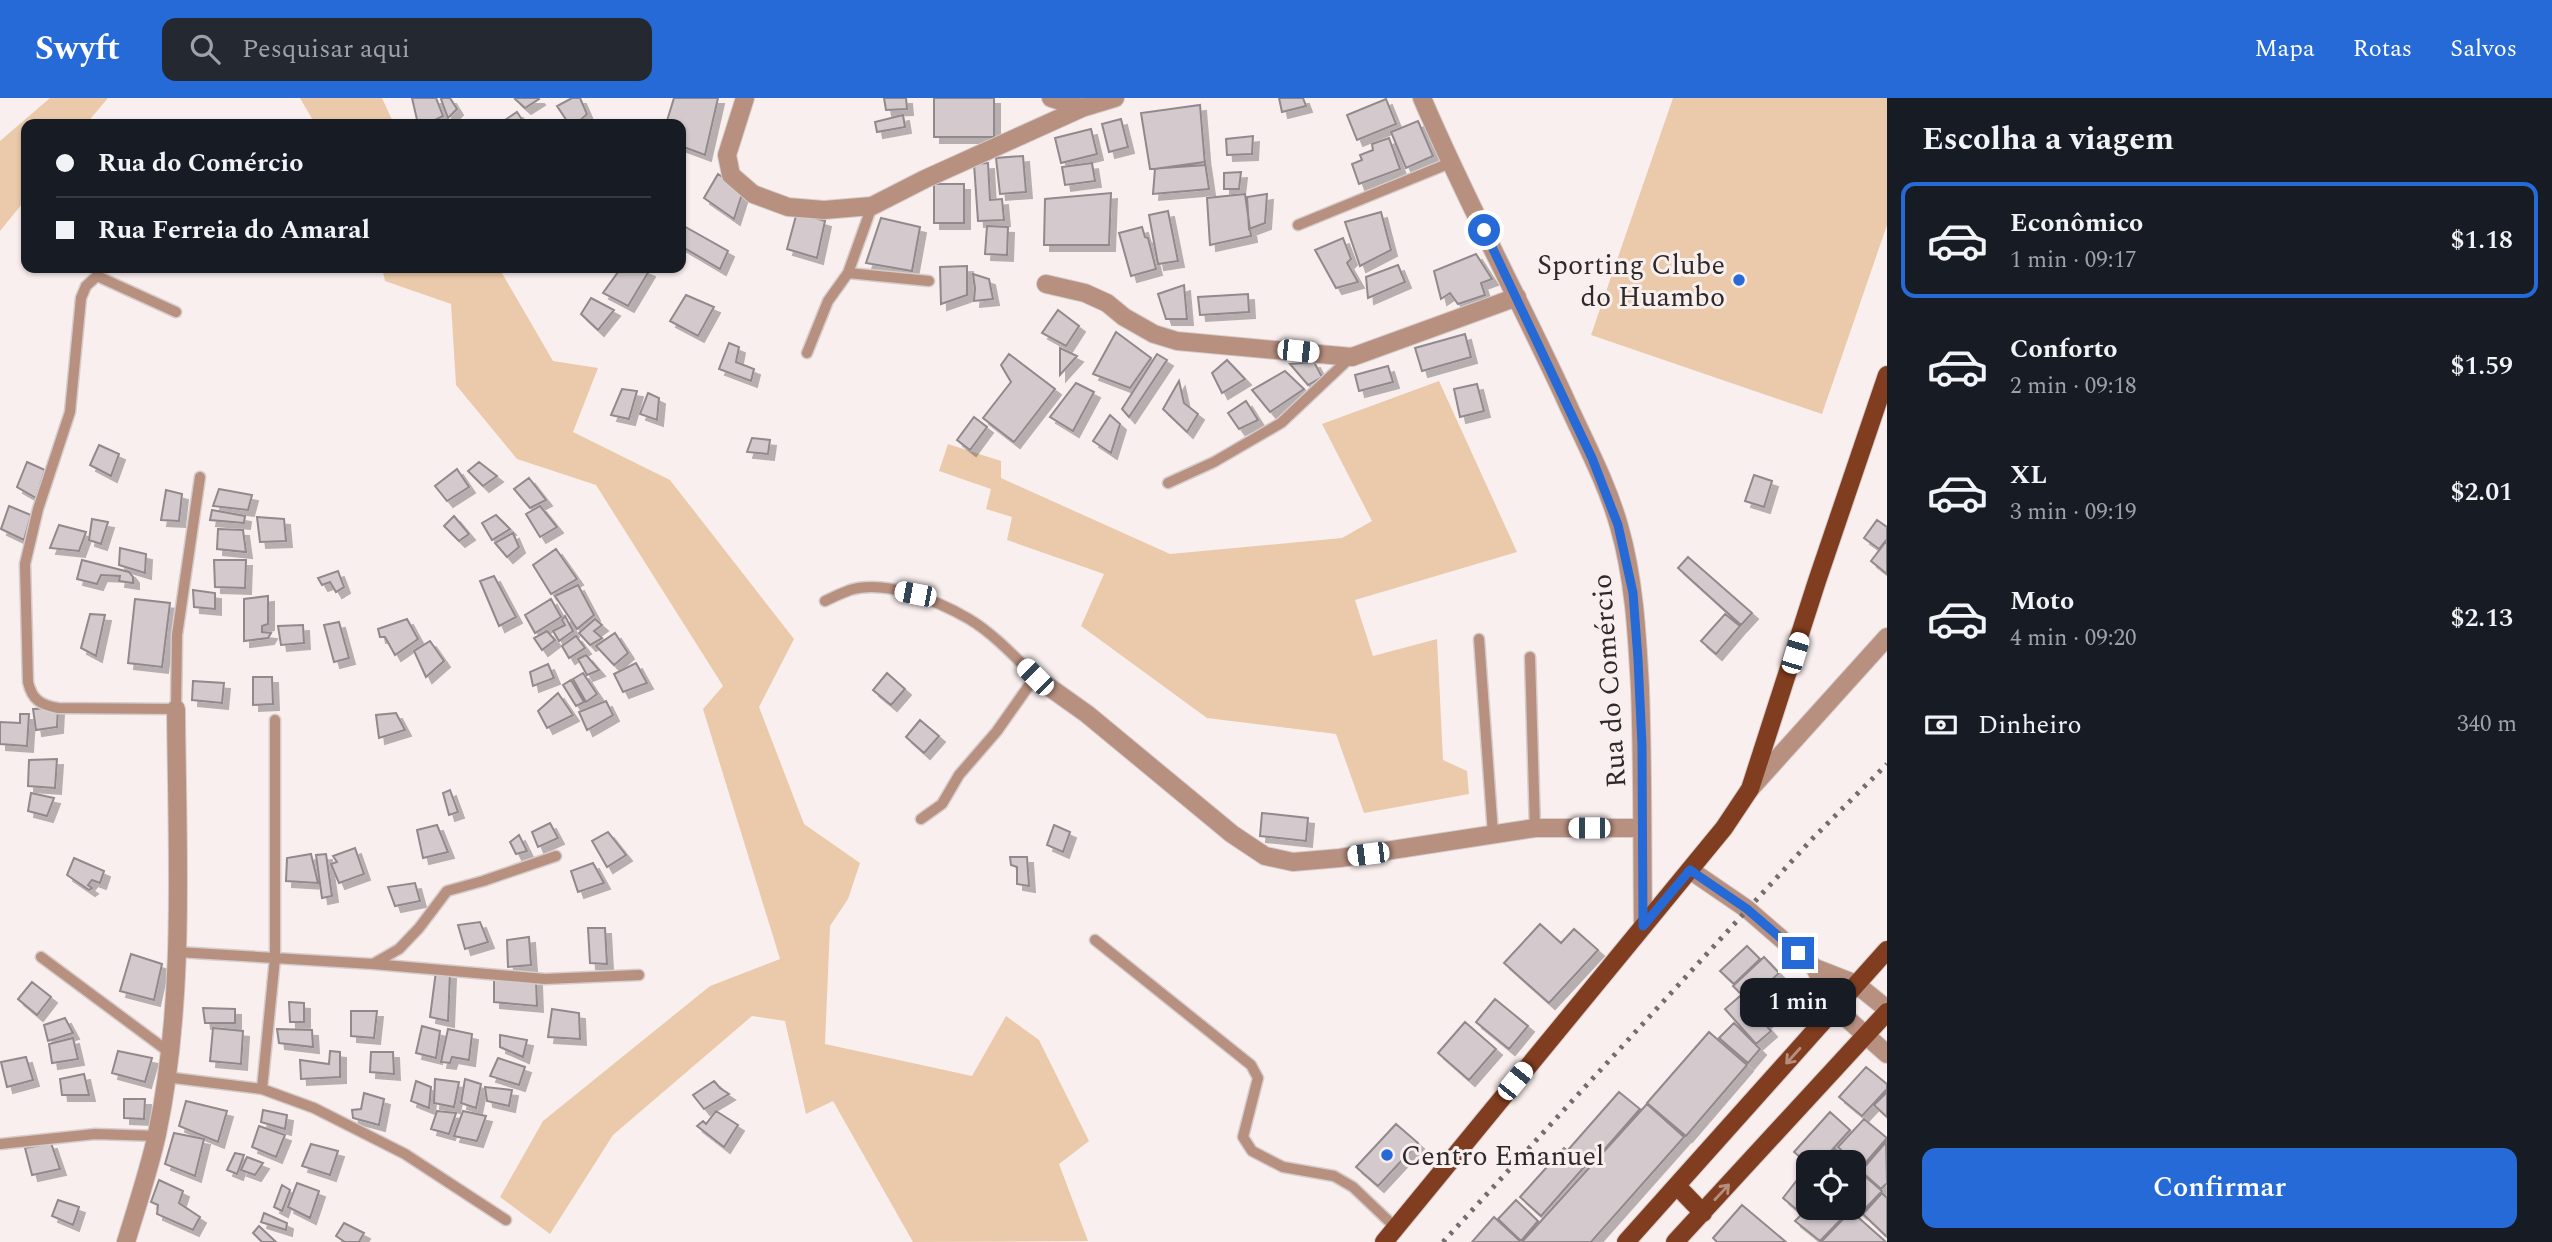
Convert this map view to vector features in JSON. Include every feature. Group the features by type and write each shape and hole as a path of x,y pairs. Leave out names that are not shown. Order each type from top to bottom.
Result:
{"main road":[{"path":"1390,1235 1724,828 1750,789 1887,375"},
{"path":"1626,1242 1887,950"},
{"path":"1675,1242 1867,1036 1887,1011"},
{"path":"1677,1185 1703,1213"}],"street":[{"path":"745,98 727,155 731,175 753,194 788,207 824,211 872,206 1082,108 1115,98"},
{"path":"1051,98 1082,108"},
{"name":"Rua do Comércio","path":"1422,98 1450,163 1517,297 1592,458 1618,525 1633,593 1638,659 1642,745 1643,926"},
{"path":"1046,284 1086,293 1107,303 1124,317 1154,334 1177,341 1352,357 1517,297"},
{"path":"1750,789 1887,637"},
{"path":"1035,677 1087,714 1232,834 1265,856 1293,862 1395,851 1535,828 1642,828"},
{"path":"127,1242 157,1136 169,1052 177,952 176,709"},
{"path":"1690,870 1747,909 1815,968 1856,984 1887,1011"},
{"path":"1815,968 1835,1009 1887,1054"}],"lane":[{"path":"1298,225 1450,163"},
{"path":"807,353 828,301 848,273 872,206"},
{"path":"100,273 86,286 81,298 70,412 38,509 25,564 28,682 35,700 45,706 58,708 176,709 177,635 200,477"},
{"path":"103,273 176,312"},
{"path":"848,273 929,281"},
{"path":"1168,483 1214,462 1281,423 1352,357"},
{"path":"825,601 852,589 886,588 915,594 970,620 1012,653 1035,677 997,732 959,775 942,804 921,819"},
{"path":"1479,639 1493,834"},
{"path":"1530,657 1535,828"},
{"path":"262,1089 275,958 275,720"},
{"path":"373,964 399,949 447,891 556,856"},
{"path":"1095,940 1251,1065 1258,1078 1244,1137 1252,1151 1283,1167 1334,1176 1353,1187 1390,1235"},
{"path":"177,952 373,964 545,979 639,975"},
{"path":"41,957 169,1052"},
{"path":"166,1077 262,1089 314,1108 405,1154 506,1220"},
{"path":"0,1144 95,1134 157,1136"}],"shaded area":[{"path":"50,98 108,98 90,119 26,119"},
{"path":"300,98 382,98 392,119 312,119"},
{"name":"Sporting Clube do Huambo","path":"1673,98 1887,98 1887,225 1822,414 1591,335"},
{"path":"21,123 21,205 0,231 0,141"},
{"path":"383,273 502,273 553,361 598,368 573,432 670,480 794,639 759,707 804,824 860,863 848,899 830,926 825,1044 972,1076 1006,1016 1039,1040 1089,1141 1059,1164 1088,1241 913,1242 833,1101 806,1114 785,1021 752,1016 613,1135 550,1234 500,1197 543,1121 710,986 780,959 703,709 723,686 596,485 517,459 456,385 451,304 385,281"},
{"path":"1439,381 1517,552 1355,600 1373,656 1437,639 1443,760 1467,771 1469,794 1364,813 1336,734 1207,718 1081,626 1104,574 1007,540 1012,517 986,509 991,489 939,471 948,444 1001,461 1001,478 1170,554 1342,538 1372,521 1322,424"}],"building":[{"path":"412,98 436,98 443,116 437,119 417,119"},
{"path":"450,98 457,109 448,118 441,99"},
{"path":"572,98 580,98 587,114 582,119 566,119 557,106"},
{"path":"674,98 718,98 705,155 686,148 686,119 668,119"},
{"path":"884,98 906,98 907,109 886,110"},
{"path":"934,98 994,98 994,137 934,137"},
{"path":"1279,98 1303,98 1306,106 1282,112"},
{"path":"515,99 539,99 525,108"},
{"path":"1386,99 1396,124 1357,140 1347,115"},
{"path":"1200,105 1205,165 1150,169 1141,113"},
{"path":"517,112 522,119 506,119"},
{"path":"903,115 905,127 877,132 875,122"},
{"path":"1121,119 1128,147 1109,152 1102,124"},
{"path":"1418,121 1433,156 1406,168 1391,132"},
{"path":"1091,129 1097,154 1061,163 1055,138"},
{"path":"1253,136 1252,154 1227,155 1226,139"},
{"path":"1389,138 1400,169 1359,184 1352,164 1362,160 1360,155 1373,150 1372,144"},
{"path":"1023,156 1026,192 1000,194 996,158"},
{"path":"1205,162 1209,189 1153,194 1155,169"},
{"path":"988,163 990,200 1002,199 1004,220 978,221 974,164"},
{"path":"1092,163 1095,181 1065,185 1062,167"},
{"path":"1241,172 1239,189 1224,189 1224,173"},
{"path":"718,174 743,191 734,219 704,198"},
{"path":"934,184 964,184 964,223 934,223"},
{"path":"1111,193 1109,245 1044,245 1045,199"},
{"path":"1245,194 1251,236 1210,245 1207,198"},
{"path":"1267,194 1265,223 1249,229 1247,197"},
{"path":"1168,211 1178,261 1158,264 1149,215"},
{"path":"797,212 825,221 817,258 787,249"},
{"path":"1381,212 1391,250 1360,266 1345,222"},
{"path":"881,218 920,227 912,271 866,263"},
{"path":"987,226 1008,227 1007,255 985,254"},
{"path":"686,227 728,251 720,269 686,249"},
{"path":"1142,227 1145,237 1148,238 1156,269 1131,276 1119,233"},
{"path":"1343,238 1351,259 1347,263 1358,282 1336,288 1315,250"},
{"path":"1476,254 1492,279 1481,283 1485,295 1458,304 1450,293 1441,299 1434,271"},
{"path":"1398,265 1405,282 1368,298 1366,277"},
{"path":"967,266 967,295 941,304 940,267"},
{"path":"617,273 648,273 628,306 603,293"},
{"path":"973,274 989,279 993,299 974,301"},
{"path":"1184,285 1187,319 1166,319 1158,294"},
{"path":"1248,294 1249,312 1200,315 1198,297"},
{"path":"686,295 714,307 698,336 670,321"},
{"path":"591,298 614,310 598,330 581,314"},
{"path":"1058,310 1079,326 1066,346 1042,333"},
{"path":"1116,332 1151,358 1130,388 1093,374"},
{"path":"1465,334 1471,357 1422,371 1415,348"},
{"path":"729,343 739,347 736,362 754,369 751,381 719,369"},
{"path":"1060,348 1077,356 1060,375"},
{"path":"1009,354 1055,389 1014,442 983,418 1011,382 1001,365"},
{"path":"1157,354 1167,360 1129,417 1122,409"},
{"path":"1227,360 1245,379 1222,393 1212,373"},
{"path":"1314,362 1322,377 1308,385 1290,364"},
{"path":"1388,366 1393,382 1359,391 1355,375"},
{"path":"1285,371 1304,389 1270,412 1252,390"},
{"path":"1179,381 1184,403 1198,414 1187,432 1163,409"},
{"path":"1076,383 1094,392 1073,431 1050,417"},
{"path":"1477,384 1484,411 1460,417 1454,389"},
{"path":"622,389 637,391 629,419 611,415"},
{"path":"648,393 659,398 657,420 640,414"},
{"path":"1246,401 1258,420 1239,429 1228,413"},
{"path":"1110,415 1120,424 1111,453 1093,441"},
{"path":"974,417 987,427 970,450 957,440"},
{"path":"752,438 770,440 768,454 747,452"},
{"path":"99,445 119,454 111,476 90,465"},
{"path":"27,462 45,470 36,498 17,487"},
{"path":"479,462 497,476 483,486 468,471"},
{"path":"457,469 469,487 447,501 435,486"},
{"path":"1754,475 1772,481 1764,507 1745,501"},
{"path":"529,478 546,500 530,508 514,489"},
{"path":"219,489 252,495 248,510 213,506"},
{"path":"166,490 182,494 179,521 161,520"},
{"path":"9,506 31,515 24,540 1,529"},
{"path":"540,506 557,527 540,537 526,514"},
{"path":"212,510 245,516 244,523 210,520"},
{"path":"496,515 510,529 492,540 482,523"},
{"path":"454,516 469,534 459,541 444,526"},
{"path":"257,517 284,519 286,541 260,542"},
{"path":"92,519 108,522 101,544 89,540"},
{"path":"1877,520 1887,527 1887,539 1879,549 1864,538"},
{"path":"59,525 86,532 79,551 50,548"},
{"path":"218,529 243,530 246,552 217,549"},
{"path":"513,533 519,547 507,557 495,543"},
{"path":"1887,540 1887,574 1871,561"},
{"path":"1887,540 1887,574 1871,561"},
{"path":"120,548 146,554 145,573 119,565"},
{"path":"556,549 577,579 551,594 533,565"},
{"path":"1688,557 1752,613 1741,625 1678,568"},
{"path":"82,560 129,572 133,583 119,581 120,576 101,575 97,584 77,579"},
{"path":"214,560 246,560 245,588 215,587"},
{"path":"338,571 344,587 336,592 330,582 322,585 318,578"},
{"path":"494,576 516,617 499,626 480,581"},
{"path":"578,585 594,615 577,629 555,596"},
{"path":"193,590 215,593 215,609 194,607"},
{"path":"268,596 268,624 262,626 262,632 271,633 268,638 244,641 244,599"},
{"path":"135,599 170,603 162,667 128,663"},
{"path":"551,599 561,617 535,633 525,615"},
{"path":"90,614 105,615 96,656 81,648"},
{"path":"1725,614 1740,626 1716,654 1701,641"},
{"path":"565,616 573,631 559,641 553,631 565,625 562,620"},
{"path":"407,619 418,639 395,655 385,637 380,637 378,629"},
{"path":"595,619 602,625 594,631 602,638 590,645 579,633"},
{"path":"339,622 349,658 334,662 324,625"},
{"path":"303,625 304,643 281,645 278,626"},
{"path":"547,631 555,640 542,650 534,638"},
{"path":"615,633 628,653 614,665 596,646"},
{"path":"576,636 585,648 569,658 562,646"},
{"path":"430,641 444,661 426,677 414,651"},
{"path":"586,655 599,670 587,675 578,659"},
{"path":"636,663 647,683 623,692 614,674"},
{"path":"548,664 554,678 533,686 530,672"},
{"path":"583,673 597,694 586,702 573,679"},
{"path":"887,673 905,689 891,705 873,690"},
{"path":"253,677 272,677 273,704 253,705"},
{"path":"571,680 584,702 576,706 563,685"},
{"path":"193,681 224,683 222,703 192,700"},
{"path":"558,693 573,715 547,728 538,711"},
{"path":"606,701 613,715 587,730 579,712"},
{"path":"58,708 57,727 36,730 33,709"},
{"path":"396,713 405,730 379,738 376,715"},
{"path":"20,714 29,714 27,746 0,744 0,722 20,723"},
{"path":"920,720 939,736 924,753 906,737"},
{"path":"57,759 55,788 28,786 29,760"},
{"path":"450,790 458,812 449,815 443,793"},
{"path":"31,793 54,798 47,816 28,811"},
{"path":"1262,813 1308,818 1306,841 1260,836"},
{"path":"550,823 558,838 538,847 532,832"},
{"path":"437,825 448,852 423,858 417,830"},
{"path":"1054,825 1070,832 1063,852 1047,845"},
{"path":"608,832 626,855 607,867 592,841"},
{"path":"519,835 527,851 516,854 510,842"},
{"path":"355,848 364,874 339,883 331,864 337,862 333,856"},
{"path":"311,854 318,883 286,881 287,858"},
{"path":"326,854 332,896 322,898 316,855"},
{"path":"1010,857 1027,857 1029,886 1017,884 1017,867 1011,865"},
{"path":"74,858 104,871 100,883 92,880 88,885 92,888 89,890 67,875"},
{"path":"593,863 604,883 578,892 571,871"},
{"path":"415,883 420,901 395,906 388,887"},
{"path":"480,922 488,942 465,949 458,925"},
{"path":"1540,924 1561,943 1574,929 1598,950 1549,1003 1504,963"},
{"path":"588,928 605,928 607,964 590,963"},
{"path":"529,937 531,965 508,967 507,940"},
{"path":"1747,946 1760,959 1734,984 1720,971"},
{"path":"131,954 162,964 154,1000 120,991"},
{"path":"1764,957 1779,973 1748,1001 1733,986"},
{"path":"436,971 450,973 448,1021 430,1017"},
{"path":"494,977 536,980 537,1006 494,1002"},
{"path":"32,982 51,997 37,1015 18,999"},
{"path":"1764,989 1781,1008 1764,1023 1771,1031 1756,1044 1725,1009 1740,996 1748,1003"},
{"path":"1495,999 1528,1026 1509,1049 1476,1022"},
{"path":"289,1002 304,1003 304,1022 290,1022"},
{"path":"203,1008 235,1009 235,1023 205,1023"},
{"path":"552,1009 579,1013 580,1039 548,1037"},
{"path":"351,1011 377,1011 374,1038 351,1036"},
{"path":"65,1018 73,1033 48,1041 44,1025"},
{"path":"1465,1022 1496,1049 1469,1080 1438,1053"},
{"path":"1734,1023 1760,1049 1748,1063 1719,1038"},
{"path":"422,1026 440,1031 436,1058 416,1053"},
{"path":"213,1028 243,1031 241,1064 210,1061"},
{"path":"277,1029 312,1030 313,1047 279,1043"},
{"path":"448,1029 472,1034 469,1060 452,1057 450,1063 441,1062"},
{"path":"1709,1032 1747,1065 1686,1136 1647,1103"},
{"path":"500,1035 527,1040 523,1057 500,1047"},
{"path":"73,1038 78,1059 52,1063 49,1044"},
{"path":"118,1051 152,1058 145,1082 112,1073"},
{"path":"330,1051 340,1052 340,1077 301,1079 300,1060 329,1064"},
{"path":"371,1052 393,1052 394,1074 370,1072"},
{"path":"26,1057 33,1080 7,1087 1,1062"},
{"path":"498,1058 525,1067 519,1085 490,1076"},
{"path":"1866,1067 1887,1084 1887,1089 1862,1116 1839,1097"},
{"path":"84,1074 89,1095 62,1095 60,1079"},
{"path":"435,1079 459,1082 454,1107 434,1103"},
{"path":"465,1079 481,1084 476,1108 461,1103"},
{"path":"416,1081 431,1087 429,1108 411,1101"},
{"path":"714,1081 729,1094 704,1109 693,1095"},
{"path":"485,1087 512,1090 509,1106 487,1101"},
{"path":"1619,1092 1640,1109 1589,1167 1568,1150"},
{"path":"1887,1092 1887,1117 1874,1105"},
{"path":"364,1093 384,1099 379,1125 353,1118 352,1110 361,1109"},
{"path":"124,1099 145,1099 144,1119 124,1118"},
{"path":"186,1101 227,1111 218,1142 179,1126"},
{"path":"1647,1104 1684,1137 1591,1242 1522,1242"},
{"path":"263,1110 287,1115 285,1129 261,1122"},
{"path":"437,1111 456,1113 449,1134 431,1129"},
{"path":"463,1111 486,1116 477,1141 454,1136"},
{"path":"716,1111 738,1125 724,1147 697,1126 703,1121 706,1124"},
{"path":"1830,1112 1850,1130 1832,1150 1794,1152"},
{"path":"1864,1119 1887,1138 1866,1162 1866,1150 1841,1150 1838,1147"},
{"name":"Centro Emanuel","path":"1396,1124 1418,1143 1378,1186 1356,1167"},
{"path":"259,1126 285,1135 276,1157 252,1147"},
{"path":"174,1133 204,1139 195,1176 165,1164"},
{"path":"1886,1142 1887,1183 1881,1189 1866,1176 1866,1165"},
{"path":"51,1143 60,1169 32,1175 25,1148"},
{"path":"311,1144 338,1151 330,1175 302,1166"},
{"path":"1564,1148 1585,1166 1541,1216 1520,1197"},
{"path":"235,1153 244,1155 237,1174 227,1170"},
{"path":"247,1157 263,1163 255,1175 241,1170"},
{"path":"1866,1177 1882,1191 1866,1208"},
{"path":"159,1180 183,1191 179,1203 200,1217 193,1230 157,1214 158,1205 151,1202"},
{"path":"1796,1181 1796,1209 1783,1198"},
{"path":"297,1183 319,1191 310,1218 288,1207"},
{"path":"282,1185 290,1190 282,1211 274,1207"},
{"path":"1882,1193 1887,1198 1887,1237 1866,1217 1866,1211"},
{"path":"58,1200 79,1207 73,1225 52,1216"},
{"path":"1516,1200 1538,1221 1521,1241 1498,1219"},
{"path":"1742,1205 1786,1242 1717,1242 1713,1238"},
{"path":"264,1213 287,1223 286,1230 261,1222"},
{"path":"1494,1217 1520,1241 1520,1242 1472,1242"},
{"path":"1796,1220 1840,1220 1820,1241"},
{"path":"1842,1220 1861,1220 1886,1242 1821,1242"},
{"path":"344,1223 364,1233 359,1242 345,1242 336,1236"},
{"path":"259,1226 276,1242 262,1242 253,1233"}],"railway":[{"path":"1443,1242 1813,838 1887,764"}],"place":[{"name":"Sporting Clube do Huambo","path":"1739,280"},
{"name":"Centro Emanuel","path":"1387,1155"}],"route":[{"path":"1484,230 1592,458 1618,525 1633,593 1638,659 1642,745 1643,926 1690,870 1747,909 1798,953"}]}
